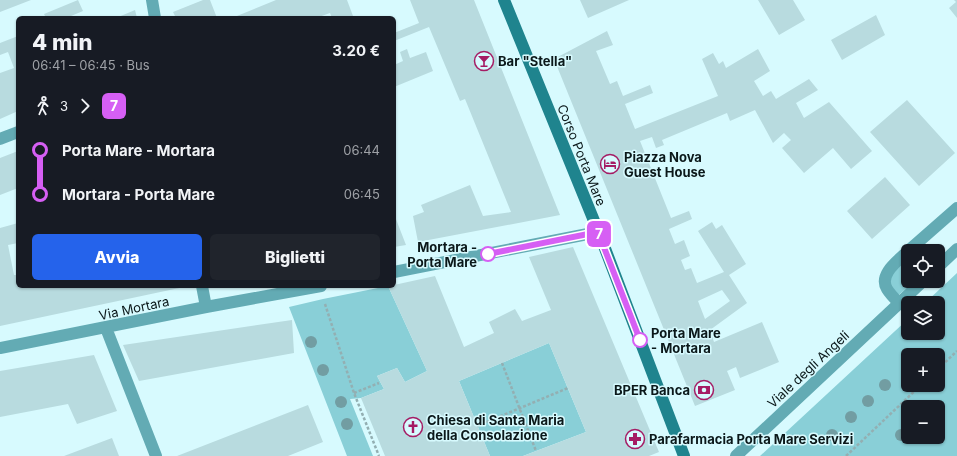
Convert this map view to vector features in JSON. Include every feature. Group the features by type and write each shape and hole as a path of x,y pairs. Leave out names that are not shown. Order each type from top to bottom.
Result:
{"street":[{"path":"152,0 155,16"},
{"name":"Corso Porta Mare","path":"504,0 598,232 684,456"},
{"path":"0,139 16,133"},
{"path":"916,244 957,208"},
{"path":"396,272 598,232"},
{"path":"945,260 957,249"},
{"path":"899,303 886,288 884,281 890,269 901,258"},
{"path":"202,288 206,307"},
{"name":"Via Mortara","path":"0,348 308,288"},
{"name":"Viale degli Angeli","path":"736,456 915,288"},
{"path":"106,328 156,456"}],"path":[{"path":"320,288 354,393 380,456"},
{"path":"945,362 957,351"},
{"path":"502,363 536,451"},
{"path":"354,393 379,383"},
{"path":"477,426 568,388"},
{"path":"846,456 914,392"}],"shaded area":[{"path":"901,258 901,288 907,288 895,298 886,275"},
{"path":"957,273 957,456 760,456 901,325 901,340 945,340 945,296 932,296 941,288 945,288 945,284"},
{"path":"378,288 389,288 427,371 405,382 397,368 377,376 384,389 361,398 350,399 373,456 347,456 289,307"},
{"path":"549,343 586,432 523,456 490,456 459,381"}],"building":[{"path":"0,0 31,0 0,12"},
{"path":"78,0 83,11 71,16 45,16 44,14"},
{"path":"203,0 210,0 216,16 175,16 173,12"},
{"path":"276,0 347,0 353,16 331,16 330,13 322,16 237,16"},
{"path":"410,0 474,0 560,215 418,242 413,216 424,212 421,205 470,185 483,216 511,212 465,99 460,101 429,27 396,40 396,32 419,23"},
{"path":"580,0 629,0 588,18"},
{"path":"758,0 793,0 805,20 779,35"},
{"path":"954,0 957,0 957,18 949,8 956,2"},
{"path":"135,10 136,16 121,16"},
{"path":"876,15 885,35 842,60 831,40"},
{"path":"607,31 613,45 596,51 610,84 617,81 623,96 650,85 653,93 625,104 635,129 718,96 702,59 713,53 719,64 723,61 726,68 758,49 770,71 754,81 763,96 771,91 776,99 809,79 818,90 796,103 804,118 829,102 872,151 851,169 833,148 804,173 782,148 791,140 784,133 773,143 755,110 730,121 727,113 662,140 664,145 656,148 652,137 640,141 671,218 689,211 692,219 669,229 675,244 684,240 690,256 681,260 685,270 691,268 697,283 724,272 698,231 712,222 716,229 722,225 746,264 729,275 747,303 710,330 714,342 762,322 779,362 740,378 736,367 727,371 735,390 695,406 554,59","holes":["722,290 730,301 705,319 698,301"]},
{"path":"16,37 16,112 0,119 0,73 14,68 8,52 0,55 0,43"},
{"path":"407,49 410,58 426,52 433,71 396,86 396,64 403,61 400,52"},
{"path":"907,100 955,153 919,186 870,132"},
{"path":"16,152 16,189 0,195 0,158"},
{"path":"885,177 910,205 872,239 847,211"},
{"path":"396,219 406,245 396,247"},
{"path":"16,224 16,243 8,245 14,275 16,275 16,288 179,288 0,326 0,228"},
{"path":"573,247 659,452 649,456 523,456 586,432 549,343 459,381 490,456 385,456 361,398 384,389 377,376 397,368 405,382 427,371 389,288 396,288 396,285 435,276 464,347 494,333 489,322 515,309 522,321 551,310 529,257"},
{"path":"292,320 294,353 139,381 123,345"},
{"path":"94,355 117,411 77,424 68,404 0,417 0,371"},
{"path":"308,405 323,442 288,456 177,456"},
{"path":"112,438 119,456 64,456"}],"bus line":[{"name":"7","path":"488,254 598,232 640,340"}],"place":[{"name":"Bar \"Stella\"","path":"484,61"},
{"name":"Piazza Nova Guest House","path":"610,164"},
{"name":"Mortara - Porta Mare","path":"488,254"},
{"name":"Porta Mare - Mortara","path":"640,340"},
{"name":"BPER Banca","path":"704,390"},
{"name":"Chiesa di Santa Maria della Consolazione","path":"413,427"},
{"name":"Parafarmacia Porta Mare Servizi","path":"635,439"}]}
